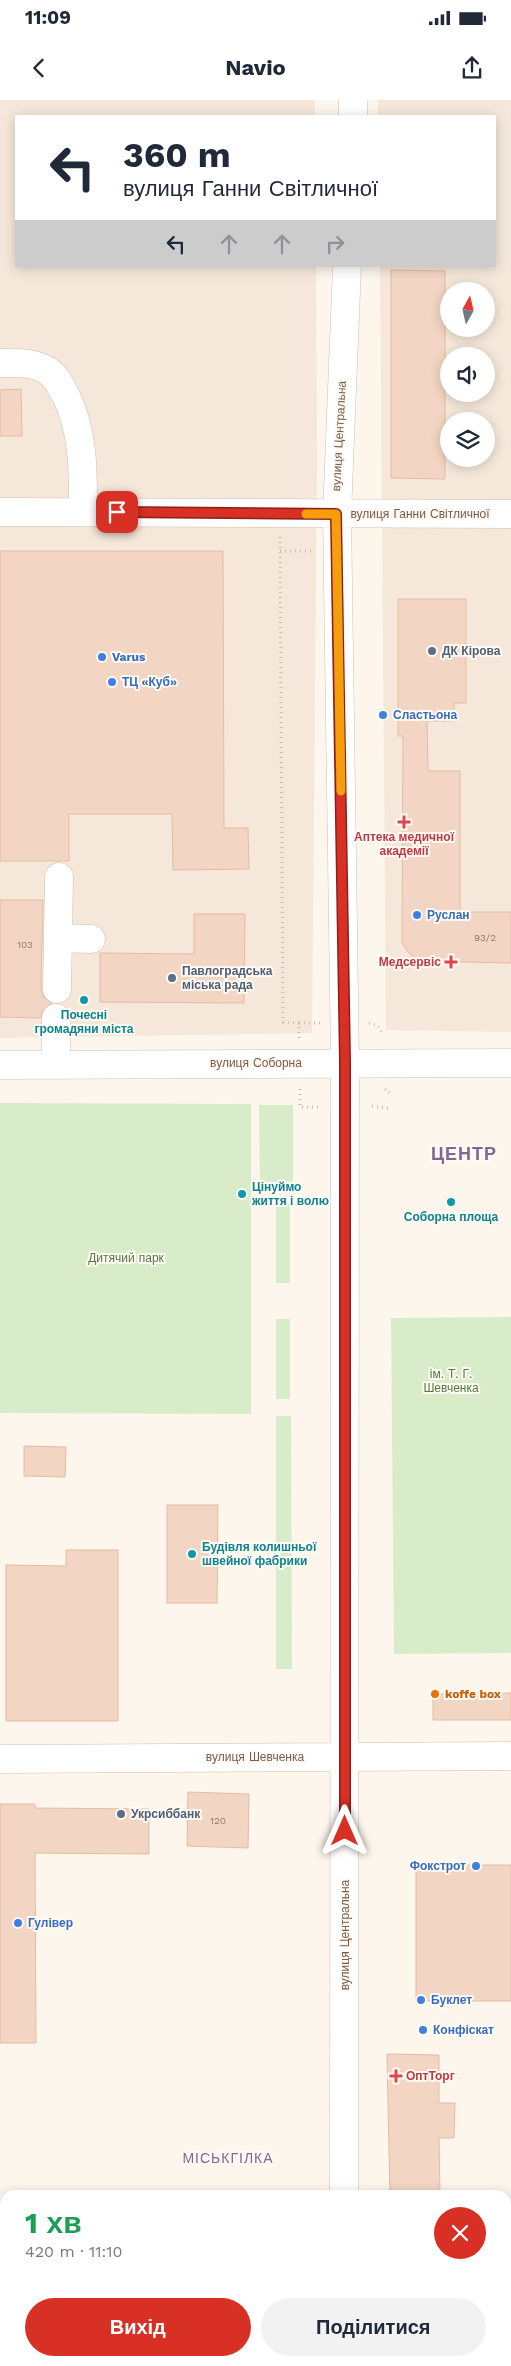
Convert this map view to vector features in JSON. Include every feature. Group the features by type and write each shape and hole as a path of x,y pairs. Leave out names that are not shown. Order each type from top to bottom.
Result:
{"street":[{"path":"353,100 353,115"},
{"name":"вулиця Центральна","path":"344,2190 345,1062 336,514 347,267"},
{"path":"0,363 20,363 37,366 48,371 58,381 74,414 80,438 83,512"},
{"name":"вулиця Ганни Світличної","path":"0,512 511,514"},
{"path":"57,988 59,877"},
{"path":"58,938 91,940"},
{"path":"56,1018 56,1065"},
{"name":"вулиця Соборна","path":"0,1065 511,1062"},
{"name":"вулиця Шевченка","path":"0,1759 511,1756"}],"path":[{"path":"280,533 283,1022 323,1023"},
{"path":"280,551 319,551"},
{"path":"368,1022 378,1026 383,1034"},
{"path":"299,1038 300,1023"},
{"path":"300,1087 300,1107 321,1106"},
{"path":"372,1106 391,1109"}],"shaded area":[{"path":"0,100 315,100 315,115 15,115 15,267 316,267 317,460 312,1033 0,1038"},
{"path":"378,100 511,100 511,1032 386,1030 380,267 496,267 496,115 378,115"}],"green space":[{"name":"Дитячий парк","path":"0,1103 251,1104 251,1414 0,1413"},
{"path":"259,1105 293,1105 293,1183 260,1183"},
{"path":"276,1203 290,1203 290,1283 276,1283"},
{"name":"ім. Т. Г. Шевченка","path":"511,1317 511,1653 394,1654 391,1318"},
{"path":"276,1319 290,1319 290,1399 276,1399"},
{"path":"276,1416 291,1416 292,1669 276,1669"}],"building":[{"path":"391,270 445,271 445,282 440,282 440,338 445,338 445,347 440,347 440,402 445,402 445,412 440,412 440,467 445,467 445,479 391,478"},
{"path":"21,389 22,436 0,436 0,390"},
{"name":"ТЦ «Куб»","path":"0,551 223,551 224,828 248,828 249,869 173,870 172,814 69,814 69,861 0,861"},
{"path":"398,599 466,599 466,703 454,703 454,721 427,721 428,771 460,771 460,912 511,912 511,963 427,961 415,958 407,951 402,942 403,736 398,736"},
{"path":"0,900 43,900 41,989 44,997 52,1003 43,1010 40,1018 0,1017"},
{"name":"Павлоградська міська рада","path":"194,914 245,914 244,1003 100,1002 100,953 194,954"},
{"path":"24,1446 66,1447 65,1477 24,1476"},
{"name":"Будівля колишньої швейної фабрики","path":"167,1505 218,1505 217,1603 167,1603"},
{"path":"66,1550 118,1550 118,1721 6,1721 6,1565 66,1566"},
{"path":"511,1693 511,1720 433,1720 433,1694"},
{"path":"188,1792 249,1794 248,1848 187,1846"},
{"name":"Гулівер","path":"0,1804 35,1804 35,1808 149,1809 149,1854 35,1853 36,2043 0,2043"},
{"path":"416,1865 511,1865 511,2001 416,2001"},
{"path":"387,2054 439,2055 439,2103 455,2103 454,2138 439,2138 440,2190 390,2190"}],"slow traffic":[{"path":"306,514 336,514 341,791"}],"place":[{"name":"ДК Кірова","path":"432,651"},
{"name":"Varus","path":"102,657"},
{"name":"ТЦ «Куб»","path":"112,682"},
{"name":"Сластьона","path":"383,715"},
{"name":"Аптека медичної академії","path":"404,822"},
{"name":"Руслан","path":"417,915"},
{"name":"Медсервіс","path":"451,962"},
{"name":"Павлоградська міська рада","path":"172,978"},
{"name":"Почесні громадяни міста","path":"84,1000"},
{"name":"Цінуймо життя і волю","path":"242,1194"},
{"name":"Соборна площа","path":"451,1202"},
{"name":"Будівля колишньої швейної фабрики","path":"192,1554"},
{"name":"koffe box","path":"435,1694"},
{"name":"Укрсиббанк","path":"121,1814"},
{"name":"Фокстрот","path":"476,1866"},
{"name":"Гулівер","path":"18,1923"},
{"name":"Буклет","path":"421,2000"},
{"name":"Конфіскат","path":"423,2030"},
{"name":"ОптТорг","path":"396,2076"}],"district":[{"name":"ЦЕНТР","path":"464,1153"},
{"name":"МІСЬКГІЛКА","path":"228,2158"}],"route":[{"path":"117,512 336,514 345,1062 345,1831"}]}
